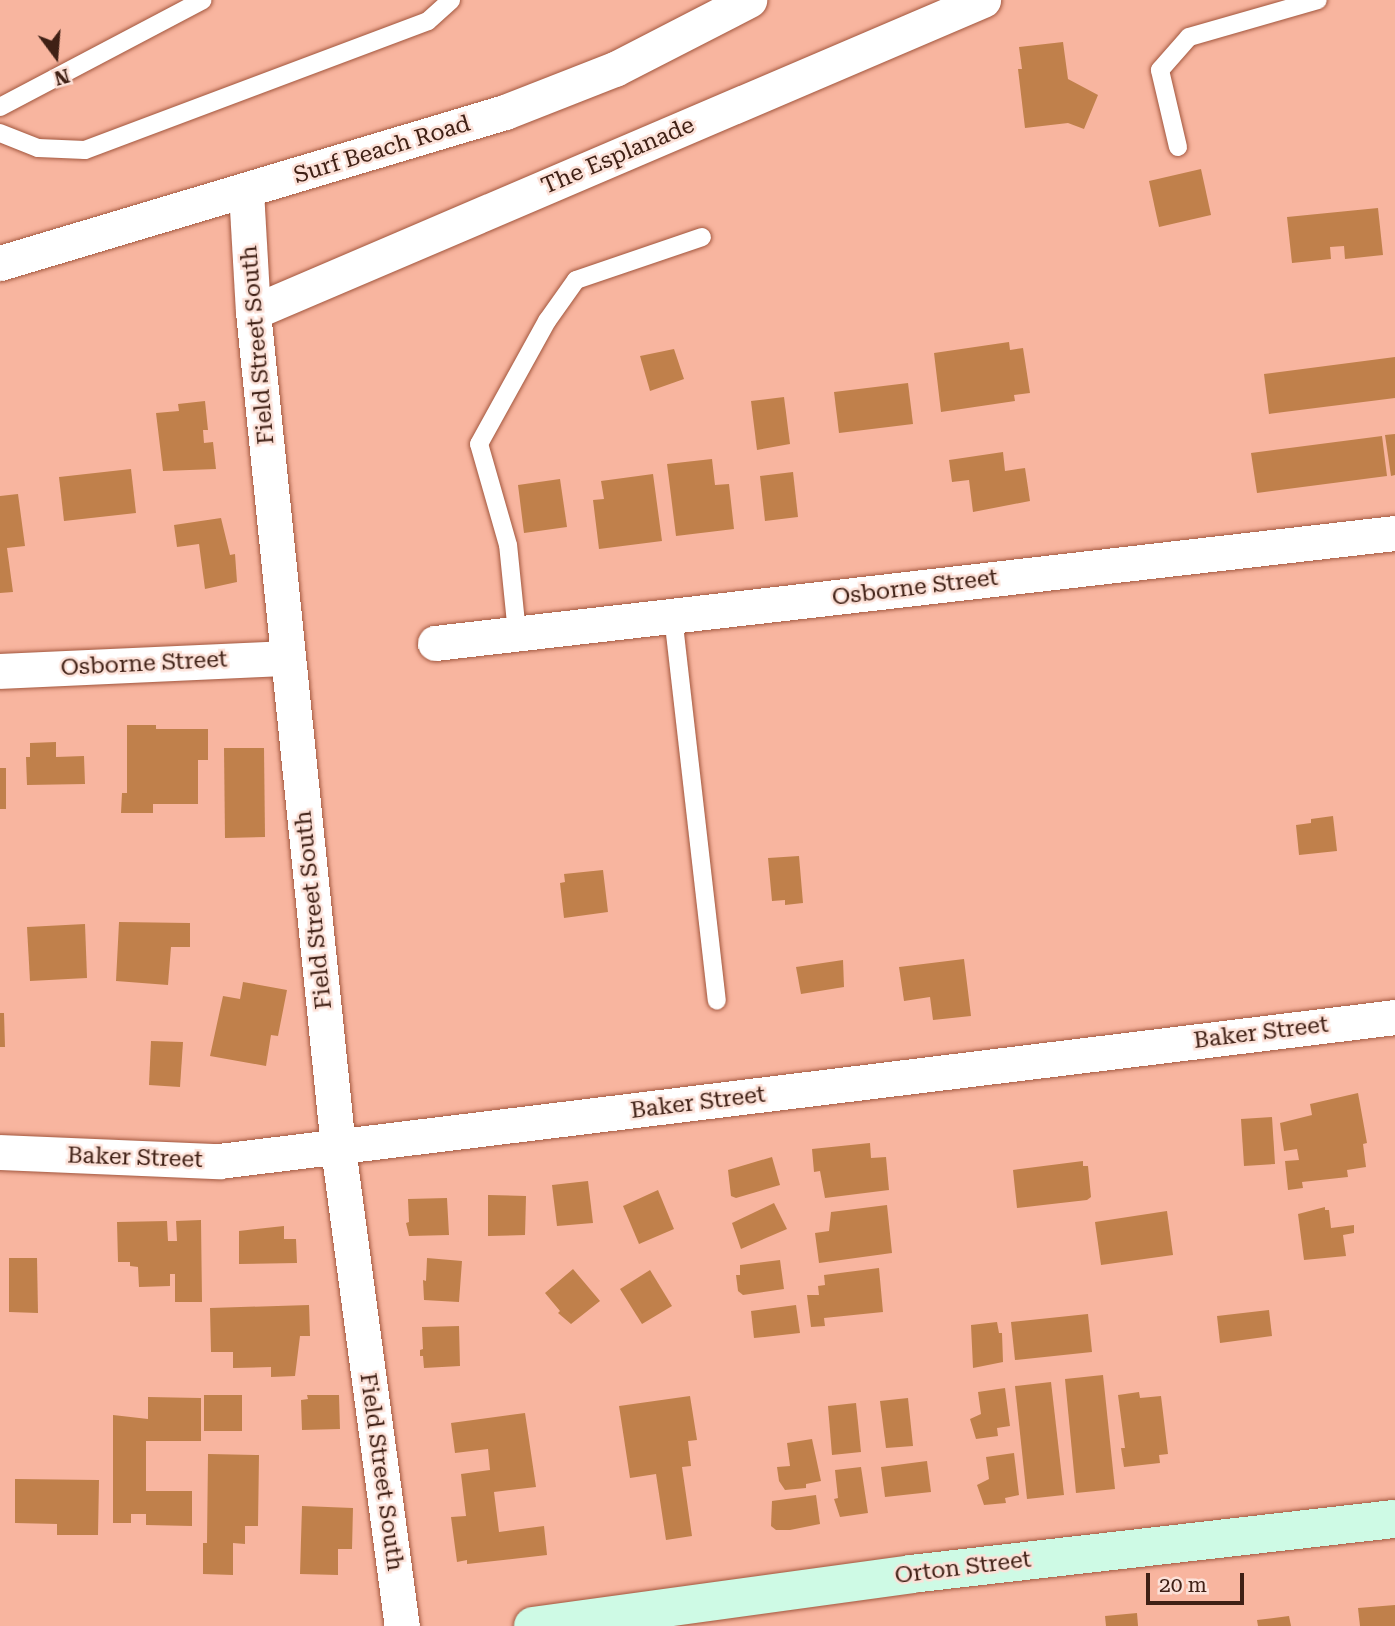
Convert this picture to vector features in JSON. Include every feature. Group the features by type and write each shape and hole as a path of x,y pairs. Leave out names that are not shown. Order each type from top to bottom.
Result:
{"main road":[{"name":"Orton Street","path":"533,1626 911,1574 1395,1519"}],"street":[{"name":"The Esplanade","path":"253,312 983,0"},
{"name":"Surf Beach Road","path":"0,263 454,130 556,93 635,59 743,1"},
{"name":"Field Street South","path":"246,191 253,312 338,1148 402,1626"},
{"name":"Osborne Street","path":"435,643 1395,533"},
{"name":"Osborne Street","path":"0,671 288,658"},
{"name":"Baker Street","path":"0,1153 219,1161 1395,1017"}],"lane":[{"path":"0,107 203,0"},
{"path":"0,133 38,149 85,150 428,21 451,0"},
{"path":"1178,147 1160,70 1189,37 1318,0"},
{"path":"517,633 508,545 479,444 547,321 576,280 702,237"},
{"path":"674,615 717,1000"}],"building":[{"path":"1063,42 1068,79 1098,95 1084,129 1068,123 1025,128 1018,69 1022,69 1019,47"},
{"path":"1201,169 1211,215 1159,227 1149,181"},
{"path":"1378,208 1383,255 1345,259 1344,246 1330,247 1331,259 1292,263 1287,217"},
{"path":"1009,342 1010,350 1023,348 1030,393 1014,395 1015,401 941,412 934,353"},
{"path":"674,349 684,379 650,391 640,356"},
{"path":"1395,357 1395,398 1269,414 1264,374"},
{"path":"908,383 913,424 839,433 834,392"},
{"path":"784,397 790,444 757,450 751,401"},
{"path":"205,401 208,430 203,430 204,443 213,442 216,469 163,471 156,413 179,411 178,404"},
{"path":"1395,434 1395,475 1391,476 1385,435"},
{"path":"1382,436 1387,476 1257,493 1251,453"},
{"path":"1003,452 1005,471 1025,468 1030,501 973,512 969,480 952,482 949,460"},
{"path":"712,459 715,485 729,484 734,529 676,536 667,464"},
{"path":"131,469 136,513 64,521 59,477"},
{"path":"793,472 798,517 765,521 760,476"},
{"path":"653,474 662,541 599,549 593,500 604,499 601,481"},
{"path":"560,479 567,527 524,533 518,485"},
{"path":"18,494 25,546 7,548 13,592 0,593 0,496"},
{"path":"221,518 230,555 235,554 237,582 205,589 199,544 177,547 174,525"},
{"path":"127,725 156,725 156,729 208,729 208,760 198,760 198,804 153,804 153,813 121,813 122,793 127,793"},
{"path":"56,742 56,757 84,756 85,784 27,785 26,757 30,757 30,743"},
{"path":"224,748 264,748 265,837 225,838"},
{"path":"0,768 6,768 6,809 0,809"},
{"path":"1333,816 1337,851 1299,855 1296,825 1311,823 1311,819"},
{"path":"799,856 803,903 785,905 785,900 772,901 768,858"},
{"path":"603,870 608,912 564,918 560,883 565,882 564,874"},
{"path":"119,922 190,923 190,947 171,947 168,985 116,981"},
{"path":"85,924 87,978 30,981 27,927"},
{"path":"964,959 971,1016 933,1020 930,997 904,1001 899,967"},
{"path":"843,960 844,987 801,994 796,967"},
{"path":"243,982 287,990 278,1036 271,1035 266,1066 210,1056 223,996 240,999"},
{"path":"0,1013 4,1013 5,1047 0,1047"},
{"path":"151,1041 183,1042 180,1087 149,1085"},
{"path":"1358,1093 1367,1143 1363,1144 1366,1167 1347,1170 1348,1177 1302,1182 1303,1188 1288,1190 1285,1161 1299,1160 1297,1149 1284,1151 1280,1123 1312,1115 1310,1104"},
{"path":"1272,1117 1275,1164 1244,1166 1241,1119"},
{"path":"870,1143 871,1158 886,1157 889,1190 825,1198 820,1171 814,1172 812,1149"},
{"path":"772,1157 780,1185 736,1198 731,1196 728,1170"},
{"path":"1083,1161 1083,1166 1088,1166 1091,1197 1087,1200 1017,1208 1013,1170"},
{"path":"588,1181 593,1223 557,1226 552,1185"},
{"path":"658,1190 674,1229 639,1244 623,1206"},
{"path":"488,1195 526,1196 525,1235 488,1236"},
{"path":"447,1198 449,1235 409,1236 406,1223 409,1222 408,1199"},
{"path":"774,1203 787,1229 741,1249 732,1223"},
{"path":"887,1205 892,1253 819,1263 815,1233 829,1231 831,1212"},
{"path":"1325,1207 1325,1210 1329,1210 1331,1228 1354,1225 1354,1233 1343,1235 1346,1256 1304,1260 1298,1214"},
{"path":"1167,1211 1173,1255 1101,1265 1095,1222"},
{"path":"201,1220 202,1302 175,1302 175,1274 170,1274 170,1286 139,1287 138,1267 130,1266 130,1262 118,1262 117,1222 167,1221 168,1241 177,1241 176,1221"},
{"path":"284,1226 284,1239 296,1239 297,1263 239,1264 239,1231"},
{"path":"9,1258 37,1258 38,1313 9,1312"},
{"path":"427,1258 462,1261 459,1302 424,1300 423,1280 426,1281"},
{"path":"780,1260 784,1289 743,1295 738,1291 736,1275 740,1275 740,1265"},
{"path":"879,1268 883,1312 824,1318 825,1326 811,1327 807,1295 819,1295 818,1286 825,1285 824,1275"},
{"path":"573,1269 600,1301 571,1324 558,1313 560,1311 545,1293"},
{"path":"650,1270 672,1306 642,1324 620,1289"},
{"path":"309,1305 310,1336 300,1336 295,1376 271,1377 271,1367 233,1368 233,1352 211,1352 210,1308"},
{"path":"796,1305 800,1333 754,1338 751,1311"},
{"path":"1269,1310 1272,1336 1220,1343 1217,1316"},
{"path":"1088,1314 1092,1352 1015,1360 1011,1322"},
{"path":"997,1322 999,1333 1002,1333 1003,1362 973,1368 971,1325"},
{"path":"459,1326 460,1366 424,1368 423,1356 420,1356 420,1350 423,1349 422,1327"},
{"path":"1103,1375 1115,1489 1076,1493 1065,1379"},
{"path":"1051,1382 1064,1495 1027,1499 1015,1386"},
{"path":"1005,1388 1010,1426 997,1428 998,1436 976,1439 970,1419 981,1414 978,1392"},
{"path":"1139,1392 1140,1398 1161,1396 1168,1454 1159,1455 1160,1463 1124,1467 1121,1448 1125,1448 1118,1395"},
{"path":"204,1395 242,1395 242,1431 204,1431"},
{"path":"307,1395 339,1395 340,1429 302,1430 301,1400 308,1399"},
{"path":"690,1396 697,1440 688,1441 691,1466 682,1467 692,1536 666,1540 656,1474 630,1478 619,1406"},
{"path":"148,1397 201,1398 201,1441 146,1441 146,1491 192,1491 192,1526 146,1525 146,1514 131,1514 131,1523 113,1523 113,1415 148,1419"},
{"path":"908,1398 913,1446 886,1448 880,1401"},
{"path":"856,1403 861,1452 832,1455 828,1406"},
{"path":"525,1413 536,1487 494,1492 499,1532 544,1526 547,1555 467,1564 467,1560 457,1562 451,1517 466,1516 461,1474 490,1470 488,1449 455,1453 451,1423"},
{"path":"812,1439 821,1481 806,1484 806,1488 785,1490 779,1481 777,1467 790,1466 787,1443"},
{"path":"1014,1453 1019,1495 1005,1498 1006,1503 984,1505 977,1485 989,1479 986,1457"},
{"path":"208,1454 259,1455 258,1526 245,1526 245,1544 233,1543 233,1575 203,1574 203,1543 207,1543"},
{"path":"927,1461 931,1492 885,1497 881,1467"},
{"path":"861,1467 868,1513 840,1517 834,1499 838,1498 835,1470"},
{"path":"15,1479 99,1480 98,1535 57,1535 57,1524 15,1523"},
{"path":"816,1495 820,1524 790,1530 776,1530 771,1526 772,1501"},
{"path":"302,1506 353,1508 352,1549 338,1549 338,1575 300,1574"},
{"path":"1395,1605 1395,1626 1360,1626 1358,1608"},
{"path":"1137,1613 1138,1626 1106,1626 1105,1616"},
{"path":"1289,1616 1291,1626 1258,1626 1257,1620"}]}
